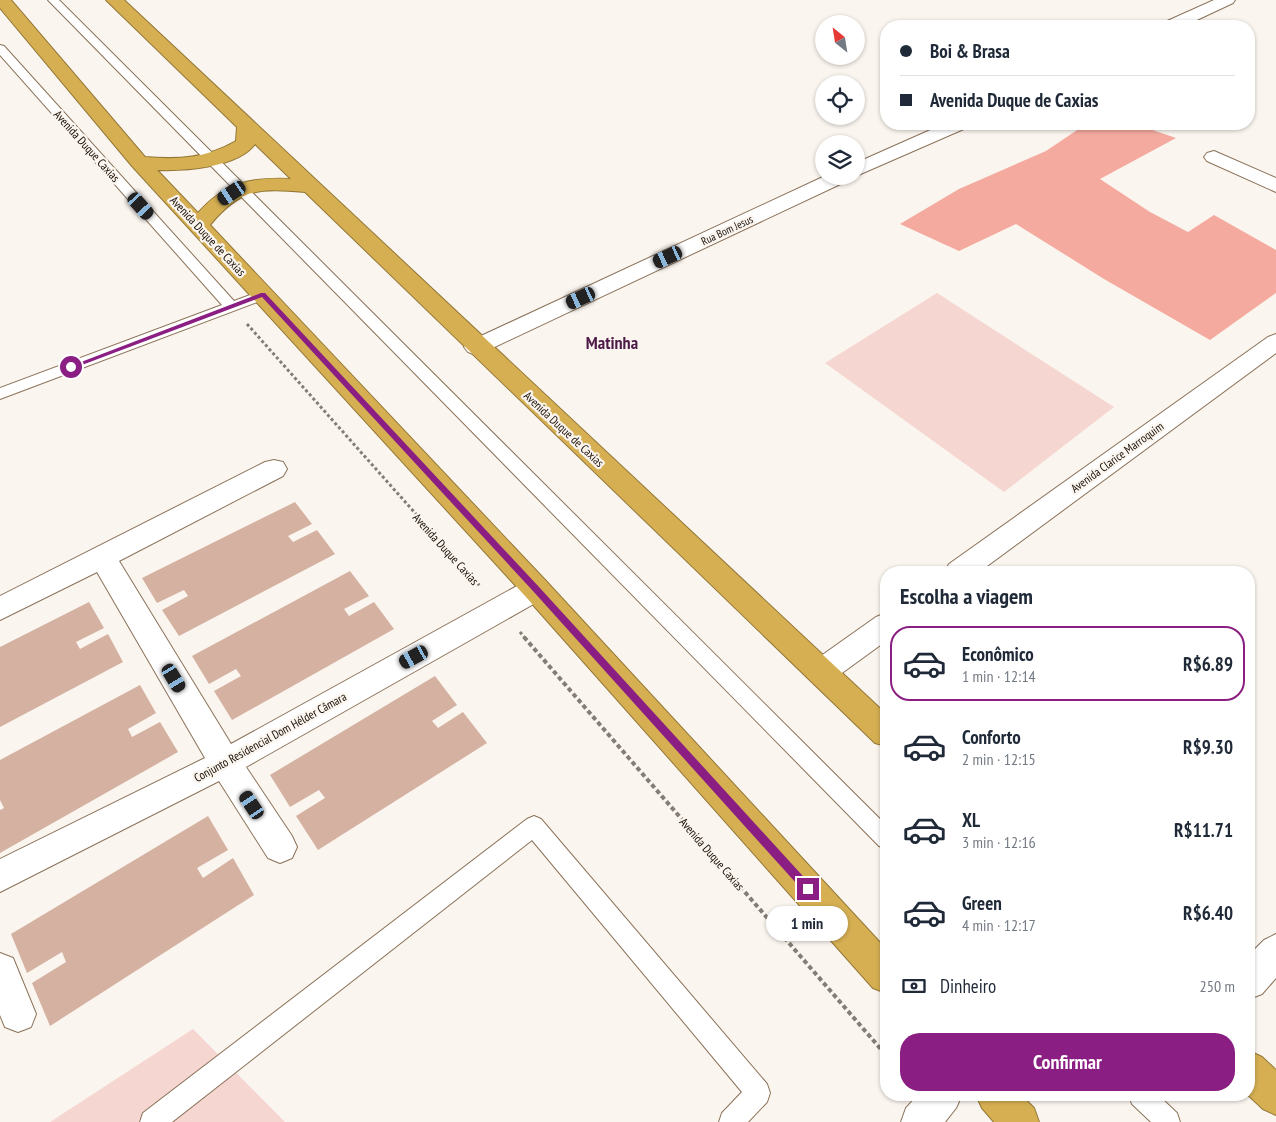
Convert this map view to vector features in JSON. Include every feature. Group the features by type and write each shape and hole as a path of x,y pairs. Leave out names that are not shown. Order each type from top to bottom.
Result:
{"highway":[{"name":"Avenida Duque de Caxias","path":"114,0 312,187 476,346 880,727"},
{"name":"Avenida Duque de Caxias","path":"4,7 139,162 536,589 880,968"},
{"path":"139,162 178,165 198,164 213,160 232,153 245,144 247,126"},
{"path":"198,226 221,200 240,188 261,184 312,187"},
{"path":"1255,1076 1276,1096"},
{"path":"1001,1101 1020,1122"}],"street":[{"path":"1184,20 1227,0"},
{"path":"865,166 946,130"},
{"path":"1214,157 1276,186"},
{"name":"Rua Bom Jesus","path":"476,346 823,185"},
{"name":"Avenida Clarice Marroquim","path":"967,566 1276,342"},
{"path":"0,610 274,470"},
{"path":"103,558 225,763 280,847"},
{"name":"Conjunto Residencial Dom Hélder Câmara","path":"0,876 225,763 536,589"},
{"path":"821,672 880,629"},
{"path":"1255,975 1276,952"},
{"path":"0,971 18,1014"},
{"path":"920,1122 938,1101"}],"lane":[{"path":"54,0 880,833"},
{"name":"Avenida Duque Caxias","path":"0,48 231,306"},
{"path":"0,394 263,295"},
{"path":"152,1122 534,826 758,1093 731,1122"},
{"path":"1147,1101 1168,1122"}],"path":[{"name":"Avenida Duque Caxias","path":"231,306 501,610 880,1049"}],"shaded area":[{"path":"1077,130 1153,130 1176,138 1100,179 1150,212 1188,232 1214,215 1276,250 1276,293 1210,340 1104,279 1016,224 959,251 900,224 959,189 1046,151"},
{"path":"937,293 1114,407 1004,492 825,363"},
{"path":"193,1029 285,1122 50,1122"}],"building":[{"path":"295,502 312,524 288,536 293,542 317,530 335,554 179,636 162,610 188,596 184,590 157,603 142,578"},
{"path":"350,571 369,596 344,609 349,616 374,602 394,629 232,720 214,691 241,676 236,669 209,684 192,656"},
{"path":"89,602 104,628 76,642 80,649 108,634 123,662 0,727 0,647"},
{"path":"435,676 457,705 432,721 438,728 463,712 487,743 318,850 296,816 325,798 319,790 290,807 270,775"},
{"path":"140,685 156,713 128,729 132,737 160,722 178,752 0,853 0,810 4,808 0,800 0,760"},
{"path":"208,816 228,850 197,868 203,878 233,858 254,895 50,1026 32,983 66,962 62,952 27,973 11,934"}],"district":[{"name":"Matinha","path":"612,342"}],"route":[{"path":"71,367 263,295 536,589 808,889"}]}
